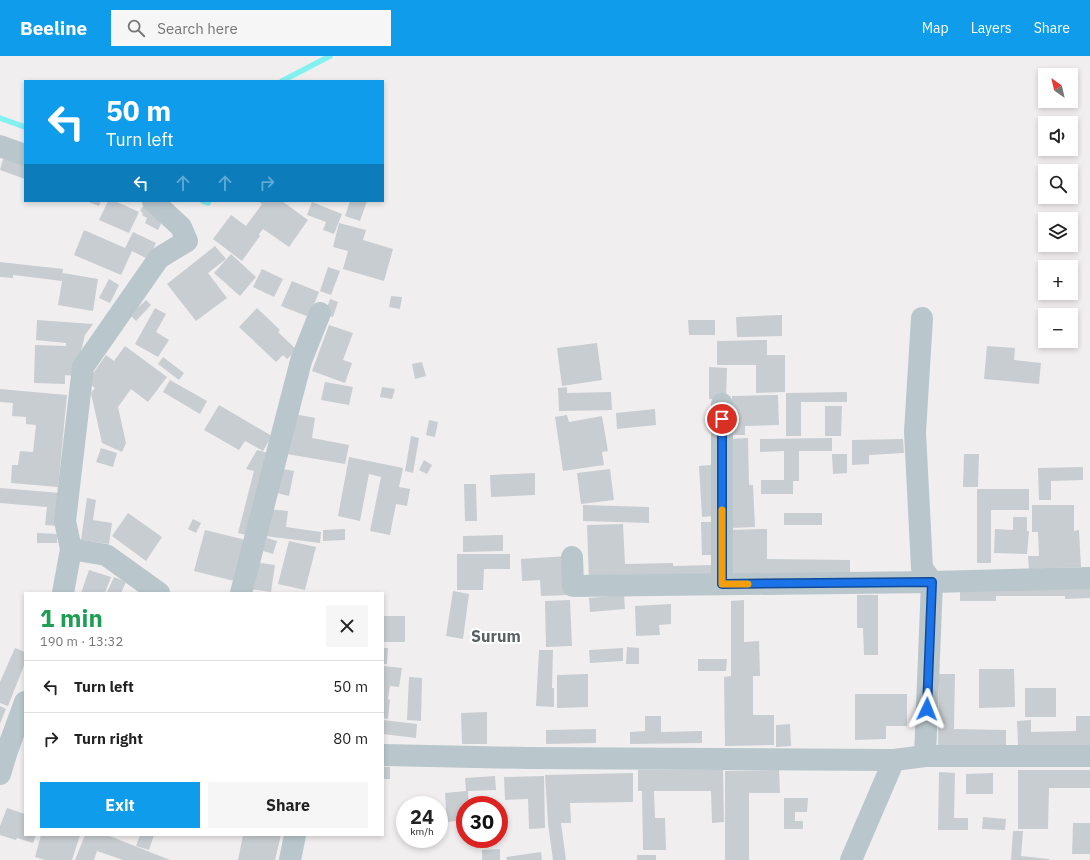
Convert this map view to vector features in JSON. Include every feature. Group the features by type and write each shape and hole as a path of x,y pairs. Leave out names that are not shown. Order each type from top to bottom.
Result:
{"street":[{"path":"0,146 24,155"},
{"path":"63,592 71,549 65,521 83,367 159,258 187,241 181,227 154,202"},
{"path":"241,592 302,361 320,313"},
{"path":"922,318 915,432 922,568 932,582 925,756"},
{"path":"722,404 722,584"},
{"path":"71,549 106,555 158,592"},
{"path":"572,557 573,586 932,582 1090,578"},
{"path":"0,774 6,751 24,705"},
{"path":"384,755 527,758 894,760 925,756 1090,756"},
{"path":"851,860 894,760"},
{"path":"290,860 295,836"}],"building":[{"path":"4,156 24,164 24,179 0,170"},
{"path":"89,202 101,202 99,206"},
{"path":"108,202 117,202 139,212 129,233 99,220"},
{"path":"259,202 283,202 308,220 289,247 263,229 259,234 260,236 242,261 213,239 231,215 246,226 262,204"},
{"path":"312,202 342,214 334,234 323,230 326,222 307,215"},
{"path":"350,202 367,202 360,221 345,216"},
{"path":"143,206 152,210 151,214 163,220 158,230 145,223 147,218 142,215 143,213 140,211"},
{"path":"339,223 366,230 363,240 393,249 384,281 343,269 348,251 333,247"},
{"path":"84,230 125,248 133,232 156,243 148,259 132,251 121,275 74,255"},
{"path":"215,246 226,259 208,273 227,298 196,321 167,284"},
{"path":"231,254 256,277 240,296 214,273"},
{"path":"0,262 63,269 62,279 63,273 98,279 93,311 58,305 62,281 13,275 13,278 0,277"},
{"path":"328,267 340,271 331,295 320,291"},
{"path":"262,269 283,279 274,297 253,287"},
{"path":"109,279 119,285 110,303 99,298"},
{"path":"292,281 319,292 309,317 281,306"},
{"path":"391,296 402,297 400,309 389,307"},
{"path":"330,299 338,302 333,317 325,314"},
{"path":"146,300 151,305 136,321 130,315"},
{"path":"155,308 166,314 156,332 169,340 158,357 135,344"},
{"path":"257,308 280,330 278,332 297,350 287,359 283,355 276,362 239,327"},
{"path":"782,315 782,336 737,337 736,317"},
{"path":"37,320 93,324 85,335 75,376 65,375 65,384 34,383 35,345 66,346 66,343 36,340"},
{"path":"688,320 715,320 715,335 689,335"},
{"path":"329,325 353,333 343,360 352,363 345,383 312,371"},
{"path":"767,340 767,355 785,355 785,392 756,393 756,365 717,365 717,341"},
{"path":"597,343 602,380 562,386 557,348"},
{"path":"125,346 167,377 148,402 131,389 118,407 126,443 122,452 102,443 91,393 95,388 87,382 106,355 114,361"},
{"path":"987,346 1015,348 1014,360 1041,363 1039,384 984,379"},
{"path":"163,357 184,373 179,380 158,364"},
{"path":"422,362 426,376 415,379 412,364"},
{"path":"709,367 727,368 726,399 709,399"},
{"path":"170,380 207,401 200,414 163,392"},
{"path":"325,382 353,387 349,405 321,400"},
{"path":"382,387 395,389 392,399 380,397"},
{"path":"567,387 567,393 611,392 612,410 559,411 558,388"},
{"path":"0,389 67,395 58,487 11,483 12,465 18,465 20,451 33,452 36,425 26,424 26,417 12,416 13,403 0,402"},
{"path":"847,392 847,402 801,402 801,436 786,436 786,393"},
{"path":"778,395 779,425 745,426 745,435 733,435 732,396"},
{"path":"219,405 272,436 263,451 245,441 239,450 204,430"},
{"path":"825,406 842,406 841,436 825,436"},
{"path":"655,409 656,425 617,429 616,413"},
{"path":"294,414 315,418 312,438 349,445 345,464 287,454"},
{"path":"567,415 569,422 602,416 608,451 602,452 604,465 563,471 555,417"},
{"path":"429,420 438,422 435,437 426,435"},
{"path":"411,436 419,438 413,473 405,471"},
{"path":"748,438 749,485 753,485 755,527 729,528 727,439"},
{"path":"832,438 832,451 799,451 799,481 793,481 793,494 761,494 761,480 784,480 784,451 760,452 760,439"},
{"path":"903,439 904,453 869,455 869,464 852,465 852,440"},
{"path":"101,448 117,453 113,467 96,462"},
{"path":"257,450 272,454 250,536 238,533 254,471 246,469"},
{"path":"832,454 847,454 847,473 833,474"},
{"path":"964,454 979,454 978,487 963,487"},
{"path":"349,457 403,468 399,487 410,489 407,506 396,504 390,535 370,531 381,477 369,474 360,521 338,516"},
{"path":"424,460 432,465 427,474 419,470"},
{"path":"711,465 714,516 702,517 699,466"},
{"path":"1083,467 1083,480 1051,481 1051,500 1039,500 1038,468"},
{"path":"282,469 294,471 289,496 277,493"},
{"path":"610,469 614,500 581,504 577,473"},
{"path":"535,473 535,495 491,497 490,475"},
{"path":"464,484 476,484 477,521 465,521"},
{"path":"0,488 61,493 58,526 45,525 47,507 0,503"},
{"path":"977,489 1029,489 1029,510 991,510 991,563 977,563"},
{"path":"87,498 96,500 93,520 112,523 109,544 81,540"},
{"path":"583,505 649,507 649,523 583,521"},
{"path":"1032,505 1074,505 1074,531 1079,530 1081,567 1029,569 1028,556 1039,556 1038,532 1032,532"},
{"path":"268,509 288,511 286,527 321,532 320,543 265,536"},
{"path":"128,513 162,537 146,561 112,536"},
{"path":"784,513 822,513 822,525 784,525"},
{"path":"1013,517 1027,517 1027,531 1029,531 1027,554 994,553 995,529 1013,530"},
{"path":"193,519 201,523 196,533 188,529"},
{"path":"701,522 716,522 717,555 702,555"},
{"path":"623,524 625,564 673,563 673,566 715,565 715,576 589,581 587,525"},
{"path":"345,529 345,540 323,541 323,530"},
{"path":"767,529 767,559 850,560 850,574 728,575 727,530"},
{"path":"205,530 246,540 234,581 194,571"},
{"path":"37,533 57,534 57,543 37,543"},
{"path":"503,535 503,551 463,552 463,536"},
{"path":"264,537 277,541 273,554 260,550"},
{"path":"289,541 316,547 305,590 278,584"},
{"path":"457,554 510,554 510,569 484,569 483,590 457,590"},
{"path":"568,556 570,595 541,596 540,580 522,581 521,559"},
{"path":"254,562 275,565 271,592 251,589"},
{"path":"89,570 111,577 105,592 81,592"},
{"path":"114,577 126,582 121,592 107,592"},
{"path":"1090,584 1090,598 1065,599 1065,596 996,596 996,601 960,601 960,585"},
{"path":"453,591 469,594 463,639 446,636"},
{"path":"624,595 625,609 590,612 589,598"},
{"path":"857,595 878,595 878,655 864,655 863,628 857,628"},
{"path":"570,600 572,646 546,647 545,601"},
{"path":"744,600 744,642 759,641 760,676 753,676 753,715 774,715 774,745 725,746 724,677 731,676 731,601"},
{"path":"671,604 671,624 659,625 660,635 636,636 635,606"},
{"path":"384,616 405,616 405,642 384,642"},
{"path":"627,647 639,648 639,664 626,664"},
{"path":"15,648 24,652 24,666 8,706 0,703 0,682"},
{"path":"384,648 388,648 387,664 384,664"},
{"path":"623,648 623,661 590,663 589,650"},
{"path":"539,650 553,650 552,688 554,688 554,707 536,706"},
{"path":"698,659 727,659 726,671 698,671"},
{"path":"384,666 402,668 399,687 390,686 388,699 390,700 388,719 384,718"},
{"path":"979,669 1014,669 1015,707 979,708"},
{"path":"588,674 588,707 557,708 557,675"},
{"path":"939,674 955,674 954,729 1006,730 1006,747 938,747"},
{"path":"409,677 422,678 421,721 407,720"},
{"path":"1025,688 1056,688 1056,717 1025,717"},
{"path":"855,694 907,694 907,726 886,726 886,739 855,740"},
{"path":"0,706 6,709 0,724"},
{"path":"487,712 487,744 462,744 461,713"},
{"path":"645,716 661,716 661,732 702,731 702,743 630,744 630,732 645,731"},
{"path":"1076,716 1090,716 1090,745 1018,746 1017,721 1031,720 1031,732 1076,731"},
{"path":"384,720 417,724 416,738 384,734"},
{"path":"790,724 791,746 776,747 776,725"},
{"path":"596,729 596,743 546,744 546,730"},
{"path":"384,767 390,767 390,779 384,779"},
{"path":"638,770 723,770 724,822 712,823 711,791 654,791 655,818 665,818 666,850 643,850 642,791 638,791"},
{"path":"779,770 780,793 749,793 749,860 725,860 725,771"},
{"path":"1018,770 1090,770 1090,788 1049,788 1048,829 1018,829"},
{"path":"939,772 955,773 954,818 968,818 968,830 938,830"},
{"path":"633,773 633,802 570,803 571,823 561,823 566,860 553,860 548,824 545,775"},
{"path":"993,773 993,794 966,794 966,774"},
{"path":"495,776 496,790 468,791 468,796 456,796 456,821 448,822 448,796 445,796 445,793 466,791 465,778"},
{"path":"544,776 545,828 529,829 528,799 508,800 508,796 505,796 504,777"},
{"path":"784,798 808,798 807,812 795,812 795,821 803,821 803,829 784,829"},
{"path":"7,808 24,814 24,836 36,836 33,843 0,835 0,826"},
{"path":"983,817 1006,819 1005,830 982,829"},
{"path":"1073,823 1090,823 1090,854 1072,854"},
{"path":"1013,831 1023,831 1021,856 1049,860 1011,860"},
{"path":"41,836 80,836 72,860 45,860 35,857"},
{"path":"85,836 110,836 170,860 123,860 97,851 94,860 75,860"},
{"path":"140,836 154,836 149,850 136,846"},
{"path":"243,836 281,836 275,860 238,860"},
{"path":"500,849 500,860 482,860 482,850"},
{"path":"541,852 542,860 507,860 506,857"},
{"path":"637,855 656,855 656,860 637,860"}],"waterway":[{"path":"284,80 330,56"},
{"path":"0,118 24,127"}],"slow traffic":[{"path":"722,510 722,584 748,584"}],"district":[{"name":"Surum","path":"496,636"}],"route":[{"path":"722,419 722,584 932,582 927,709"}]}
